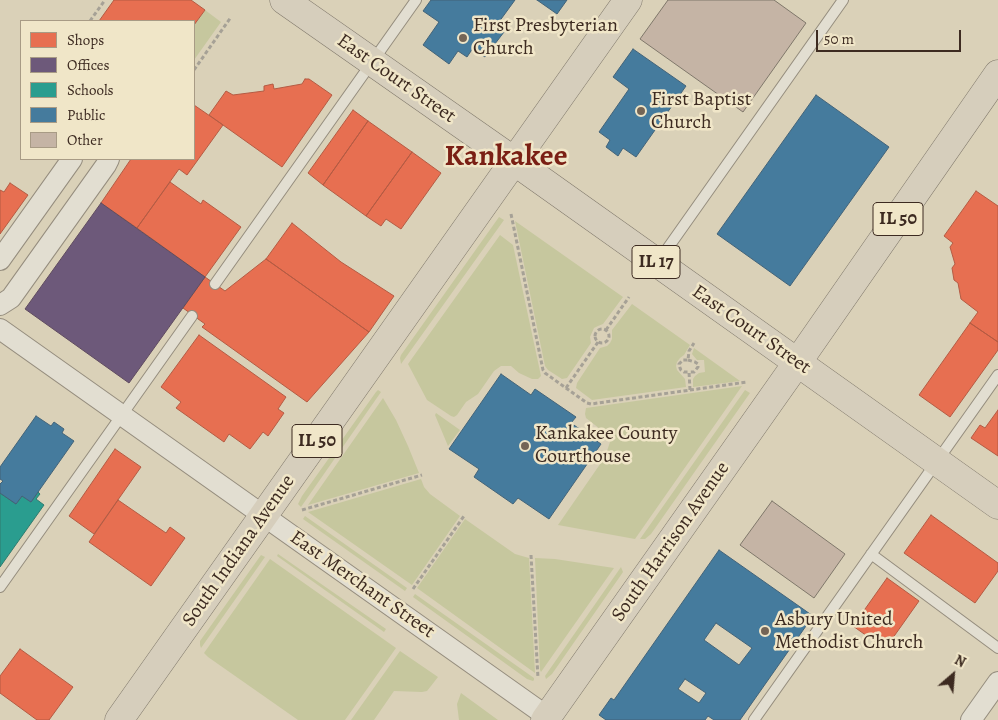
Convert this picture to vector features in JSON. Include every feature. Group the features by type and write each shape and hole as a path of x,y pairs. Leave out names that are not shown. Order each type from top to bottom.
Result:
{"main road":[{"name":"East Court Street","path":"284,0 998,505"},
{"name":"IL 50","path":"514,161 628,0"},
{"name":"IL 50","path":"797,363 998,74"},
{"name":"South Indiana Avenue","path":"119,720 514,161"},
{"name":"South Harrison Avenue","path":"548,719 797,363"}],"street":[{"path":"0,260 71,160"},
{"path":"0,305 11,298 108,160"},
{"name":"East Merchant Street","path":"0,329 548,719"},
{"path":"971,720 998,682"}],"lane":[{"path":"215,284 416,0"},
{"path":"657,263 844,0"},
{"path":"0,588 192,316"},
{"path":"754,720 998,375"},
{"path":"872,554 998,648"}],"path":[{"path":"91,20 105,0"},
{"path":"195,69 231,16"},
{"path":"511,214 543,370 587,403 747,382"},
{"path":"606,330 629,297"},
{"path":"598,342 596,332 602,329 606,330"},
{"path":"598,342 602,343 608,340 609,336 606,330"},
{"path":"566,388 598,342"},
{"path":"688,360 689,350 694,343"},
{"path":"683,360 688,360 698,364 697,370 694,372 684,372 680,368 683,360"},
{"path":"689,372 690,390"},
{"path":"302,510 422,475"},
{"path":"413,589 464,516"},
{"path":"531,555 538,678"}],"green space":[{"path":"205,10 221,22 195,59 195,24"},
{"path":"499,217 504,220 401,364 401,355"},
{"path":"515,221 623,297 603,324 594,328 590,337 591,343 567,378 562,379 545,366"},
{"path":"500,235 513,245 541,376 538,379 532,379 519,373 511,366 501,366 494,371 478,394 466,402 454,417 427,400 408,364"},
{"path":"632,304 690,345 676,366 685,379 686,387 592,400 576,388 577,383 600,348 610,343 612,330"},
{"path":"694,348 740,381 693,387 695,376 705,372 704,360 697,360 692,354"},
{"path":"742,386 635,539 558,525 605,457 611,439 586,418 586,408"},
{"path":"378,390 381,392 301,507 298,504 302,496"},
{"path":"745,390 750,393 651,534 645,539 640,539"},
{"path":"383,398 396,420 419,473 308,505"},
{"path":"436,413 460,430 448,446 435,415"},
{"path":"421,479 424,487 430,494 460,516 412,585 308,512"},
{"path":"305,516 407,588 405,591 303,519"},
{"path":"465,519 515,554 529,558 535,673 417,588"},
{"path":"278,554 386,629 384,632 277,556"},
{"path":"261,555 265,557 201,648 200,641"},
{"path":"535,558 555,559 614,568 541,672 540,670"},
{"path":"270,559 396,648 345,720 298,720 204,653"},
{"path":"621,567 623,572 621,575 552,674 546,679 545,676"},
{"path":"415,594 534,678 534,680 527,679 413,597"},
{"path":"400,651 438,677 427,691 394,691 374,720 351,720"},
{"path":"461,693 498,720 459,720 457,704"}],"building: Shops":[{"path":"114,0 191,0 205,10 195,24 195,20 100,20"},
{"path":"305,79 309,79 332,95 282,167 209,115 226,91 233,95 264,91 264,86 273,84 274,89 302,84"},
{"path":"195,106 223,125 187,175 179,169 137,228 101,203 130,160 195,160"},
{"path":"353,110 368,121 323,185 308,173"},
{"path":"368,121 412,152 366,216 323,185"},
{"path":"412,152 441,173 401,229 386,219 381,226 366,216"},
{"path":"170,182 201,204 203,200 241,227 205,277 137,228"},
{"path":"10,183 28,195 0,234 0,190 4,192"},
{"path":"976,191 998,206 998,342 970,323 978,312 961,299 958,283 954,280 952,268 955,264 950,247 953,243 944,236"},
{"path":"292,223 341,262 394,296 369,332 266,259"},
{"path":"266,259 369,332 307,402 202,327 205,324 183,308 205,277 225,291"},
{"path":"970,323 998,342 998,350 950,417 919,395"},
{"path":"199,335 286,397 278,409 284,413 268,436 263,432 250,449 229,434 224,442 176,408 181,402 161,387"},
{"path":"998,410 998,456 971,438 980,425 985,428"},
{"path":"115,449 141,467 94,534 69,516"},
{"path":"118,500 166,533 170,527 185,538 151,586 89,542"},
{"path":"931,515 998,563 998,571 975,603 904,553"},
{"path":"887,578 919,601 885,649 853,626"},
{"path":"20,649 73,687 49,720 37,720 0,693 0,676"}],"building: Offices":[{"path":"101,203 205,277 129,383 25,309"}],"building: Schools":[{"path":"38,492 40,494 36,499 44,505 0,567 0,493 16,504 22,496 31,502"}],"building: Public":[{"name":"First Presbyterian Church","path":"431,0 515,0 496,26 504,32 485,57 473,48 467,57 458,51 449,64 423,45 439,22 423,11"},
{"name":"First Presbyterian Church","path":"537,0 567,0 557,14"},
{"name":"First Baptist Church","path":"633,49 686,86 636,157 623,148 618,156 606,147 610,140 599,132 629,89 613,77"},
{"path":"816,95 889,147 790,286 717,234"},
{"name":"Kankakee County Courthouse","path":"501,374 531,395 535,389 576,417 571,423 601,444 549,519 518,498 513,504 474,477 479,469 449,449"},
{"path":"36,416 51,426 54,422 64,429 62,433 74,441 31,502 22,496 16,504 0,493 0,484 3,481 0,479 0,467"},
{"name":"Asbury United Methodist Church","path":"719,550 813,616 740,720 714,720 708,716 705,720 606,720 599,715 611,698 614,700","holes":["716,623 752,648 739,665 704,640","685,679 706,693 699,703 678,689"]}],"building: Other":[{"path":"668,0 774,0 806,23 743,112 640,39"},
{"path":"772,501 845,554 814,598 740,545"}],"place":[{"name":"First Presbyterian Church","path":"463,38"},
{"name":"First Baptist Church","path":"641,111"},
{"name":"Kankakee County Courthouse","path":"525,446"},
{"name":"Asbury United Methodist Church","path":"765,631"}],"district":[{"name":"Kankakee","path":"506,158"}]}
